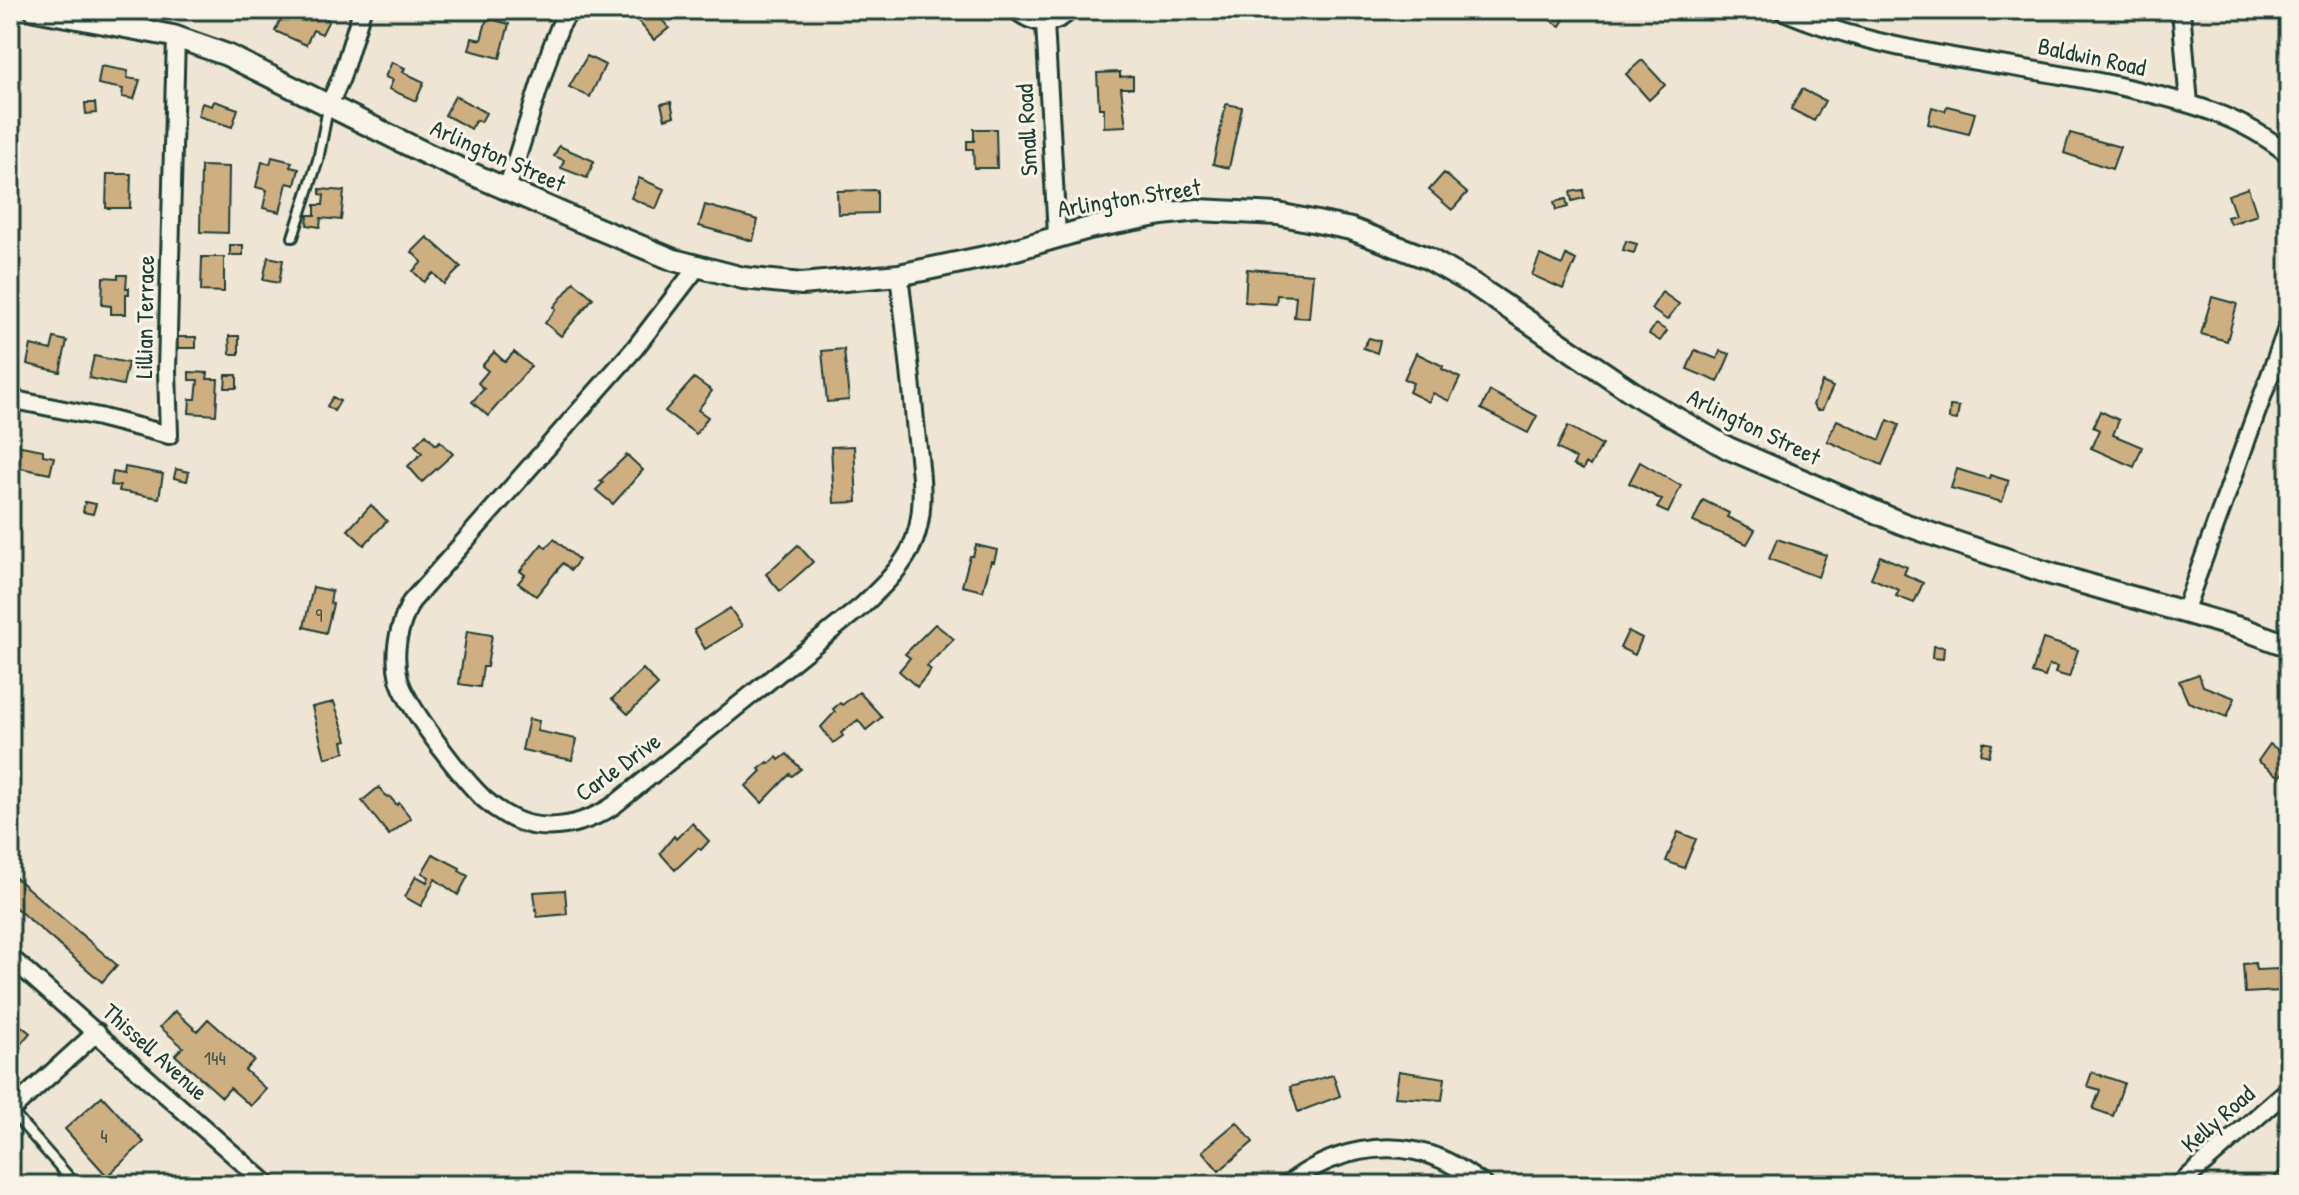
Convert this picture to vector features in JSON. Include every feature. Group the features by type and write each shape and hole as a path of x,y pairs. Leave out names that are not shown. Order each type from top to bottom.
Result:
{"street":[{"name":"Arlington Street","path":"35,10 176,37 227,55 328,107 507,189 674,260 773,283 836,282 899,275 999,254 1057,235 1198,210 1278,214 1351,229 1427,258 1473,284 1641,398 1728,448 1913,528 2048,573 2243,629 2289,646"},
{"path":"328,107 341,78 362,10"},
{"path":"507,189 551,49 570,10"},
{"path":"1016,10 1033,21 1045,23 1056,20 1070,10"},
{"name":"Baldwin Road","path":"1781,10 1840,32 1880,42 2095,81 2189,104 2222,114 2256,130 2289,155"},
{"path":"2181,10 2189,104"},
{"name":"Small Road","path":"1045,23 1057,235"},
{"name":"Lillian Terrace","path":"10,399 169,435 168,308 176,37"},
{"name":"Carle Drive","path":"698,266 635,348 411,602 399,625 396,655 399,680 413,709 484,799 508,816 531,825 565,826 589,821 613,806 862,606 893,576 910,549 920,522 921,494 910,357 899,275"},
{"path":"2184,612 2289,323"},
{"name":"Thissell Avenue","path":"10,957 268,1185"},
{"path":"10,1111 97,1032"},
{"name":"Kelly Road","path":"2179,1185 2289,1089"},
{"path":"1287,1185 1312,1168 1339,1156 1384,1148 1417,1151 1442,1159 1484,1185"}],"lane":[{"path":"293,237 318,160 328,107"},
{"path":"10,1111 76,1185"}],"building":[{"path":"629,10 665,10 658,15 669,28 654,40"},
{"path":"1534,10 1570,10 1560,26"},
{"path":"284,11 305,21 310,11 329,20 322,34 313,30 306,45 275,31"},
{"path":"487,18 509,24 500,58 469,50 472,38 481,40"},
{"path":"587,56 605,65 590,97 569,87"},
{"path":"1642,60 1665,85 1649,100 1626,74"},
{"path":"392,62 405,68 403,72 424,82 416,101 389,89 393,80 385,77"},
{"path":"101,66 128,71 127,78 140,80 134,99 122,97 123,89 98,84"},
{"path":"1120,72 1120,77 1133,76 1133,88 1121,88 1126,126 1104,127 1104,108 1099,108 1097,73"},
{"path":"1802,89 1825,101 1814,121 1791,109"},
{"path":"455,96 486,113 481,122 476,120 471,129 445,115"},
{"path":"214,101 238,109 232,127 198,116 202,103 212,106"},
{"path":"671,102 674,116 665,119 661,104"},
{"path":"85,103 95,103 96,113 86,114"},
{"path":"1226,104 1242,107 1229,168 1213,164"},
{"path":"1947,106 1975,113 1969,134 1928,124 1932,107 1945,111"},
{"path":"974,129 996,129 997,168 974,168 973,149 967,149 967,141 974,141"},
{"path":"2070,133 2120,147 2112,169 2064,153"},
{"path":"559,146 594,161 587,178 561,168 564,160 554,156"},
{"path":"272,157 292,162 290,167 299,169 295,185 287,183 280,212 263,208 267,190 256,187 262,162 270,164"},
{"path":"201,166 229,167 228,233 200,232"},
{"path":"1444,173 1467,193 1452,210 1429,190"},
{"path":"107,174 131,174 130,208 106,208"},
{"path":"639,178 664,189 656,209 631,198"},
{"path":"2248,188 2257,215 2230,224 2227,217 2235,215 2228,195"},
{"path":"320,189 344,191 341,220 321,218 320,227 307,225 308,215 315,215 315,205 323,205 324,195 320,194"},
{"path":"877,190 877,213 838,214 837,191"},
{"path":"1583,190 1584,198 1572,201 1570,192"},
{"path":"1566,199 1568,207 1556,210 1554,202"},
{"path":"705,205 758,220 753,241 699,226"},
{"path":"427,237 461,267 444,284 433,273 424,282 413,271 422,262 412,252"},
{"path":"1626,241 1637,244 1634,253 1623,250"},
{"path":"230,245 243,245 243,255 230,255"},
{"path":"1540,255 1562,265 1566,255 1576,260 1563,289 1532,275"},
{"path":"202,257 224,257 224,292 201,291"},
{"path":"268,257 283,260 279,283 263,280"},
{"path":"1247,269 1313,274 1309,318 1294,317 1296,296 1277,295 1276,304 1245,302"},
{"path":"118,275 127,275 129,294 126,294 126,314 111,314 111,306 102,305 103,277 118,278"},
{"path":"574,282 593,298 561,336 545,323"},
{"path":"1662,292 1679,304 1667,320 1651,309"},
{"path":"2212,297 2237,304 2227,341 2201,334"},
{"path":"1656,324 1667,331 1660,341 1649,334"},
{"path":"229,336 239,336 239,354 230,354"},
{"path":"177,337 196,337 196,348 177,348"},
{"path":"54,338 67,341 60,372 27,364 31,345 51,350"},
{"path":"1369,338 1380,341 1377,353 1363,348"},
{"path":"844,349 849,400 827,402 822,351"},
{"path":"1695,350 1717,359 1720,351 1730,354 1718,382 1687,369"},
{"path":"494,352 505,362 514,352 531,366 488,416 472,402 484,389 478,383 488,371 482,366"},
{"path":"1416,353 1460,378 1449,401 1433,393 1429,402 1409,392 1413,383 1404,379"},
{"path":"94,356 128,363 123,385 89,378"},
{"path":"189,372 208,373 207,379 218,379 216,415 189,413 190,399 196,399 198,380 189,380"},
{"path":"226,375 237,375 237,388 225,388"},
{"path":"694,378 712,391 698,410 708,417 696,434 665,411"},
{"path":"1822,382 1833,387 1822,410 1817,410 1813,405"},
{"path":"1490,391 1537,416 1528,433 1481,409"},
{"path":"333,397 340,401 334,411 327,406"},
{"path":"1950,406 1959,407 1957,420 1949,419"},
{"path":"2100,411 2119,420 2113,435 2142,447 2134,467 2091,448 2099,430 2093,427"},
{"path":"1837,420 1880,440 1888,420 1899,425 1882,465 1827,441"},
{"path":"1568,426 1602,445 1590,466 1586,463 1583,470 1573,465 1576,459 1557,448"},
{"path":"426,434 436,445 440,441 453,454 422,482 408,466 422,453 415,445"},
{"path":"10,444 43,450 43,455 54,457 50,474 10,466"},
{"path":"854,446 857,502 834,503 831,447"},
{"path":"627,455 643,470 613,504 596,490 603,483 600,481"},
{"path":"1640,462 1681,486 1668,513 1657,508 1662,500 1629,483"},
{"path":"125,467 163,474 159,498 119,491 120,486 111,485 113,472 124,474"},
{"path":"176,469 189,472 187,481 174,478"},
{"path":"1957,469 1989,479 1990,475 2009,481 2002,502 1951,488"},
{"path":"1703,500 1729,513 1727,517 1755,530 1747,544 1693,522"},
{"path":"85,502 96,504 93,514 83,512"},
{"path":"371,505 387,521 364,545 348,530"},
{"path":"554,539 579,560 571,570 563,563 536,596 518,583 525,575 520,571 542,544 546,548"},
{"path":"1777,539 1826,555 1818,577 1769,559"},
{"path":"798,545 813,562 780,591 766,574"},
{"path":"976,545 997,550 983,591 962,586"},
{"path":"1880,556 1907,567 1904,574 1923,583 1914,603 1896,596 1899,590 1871,578"},
{"path":"313,587 332,591 330,603 333,604 326,633 304,627"},
{"path":"730,608 742,626 705,649 694,630"},
{"path":"935,624 954,639 927,666 931,670 917,687 899,671 910,658 905,654"},
{"path":"467,631 492,635 480,687 459,684"},
{"path":"1628,631 1642,638 1635,655 1620,648"},
{"path":"2043,639 2078,650 2069,677 2055,673 2057,667 2049,665 2045,677 2032,673"},
{"path":"1933,646 1944,647 1943,659 1932,658"},
{"path":"643,669 658,685 628,714 612,699"},
{"path":"2199,674 2203,686 2235,698 2227,717 2188,702 2179,681"},
{"path":"859,692 882,717 866,730 858,720 833,743 821,727 835,712 833,709"},
{"path":"334,702 347,740 343,741 345,752 325,758 312,707"},
{"path":"529,719 539,721 537,731 576,739 572,760 522,750"},
{"path":"1983,742 1992,744 1989,756 1981,754"},
{"path":"2270,744 2289,758 2289,765 2280,777 2258,761"},
{"path":"787,754 801,769 792,776 790,774 762,803 746,786 761,771 759,769"},
{"path":"379,787 397,805 399,803 411,818 389,835 362,801"},
{"path":"692,823 709,841 675,870 660,853 674,836 676,839"},
{"path":"1678,832 1696,839 1684,868 1666,861"},
{"path":"433,854 460,868 459,871 468,876 458,895 435,879 421,906 405,897 416,876 427,882 429,877 422,873"},
{"path":"10,873 117,965 102,982 10,903"},
{"path":"565,890 567,914 537,917 534,892"},
{"path":"2255,963 2256,970 2279,969 2280,991 2245,993 2243,964"},
{"path":"175,1011 197,1031 208,1019 254,1060 245,1070 266,1089 251,1106 230,1088 222,1097 175,1055 183,1047 160,1027"},
{"path":"10,1017 30,1033 14,1052 10,1049"},
{"path":"1399,1071 1445,1078 1442,1100 1395,1097"},
{"path":"2092,1072 2124,1083 2113,1116 2093,1109 2100,1090 2087,1086"},
{"path":"1333,1075 1340,1096 1298,1112 1290,1087"},
{"path":"102,1096 144,1142 107,1176 65,1129"},
{"path":"1237,1122 1253,1142 1219,1171 1202,1151"},
{"path":"2282,1168 2289,1174 2289,1185 2269,1185"}]}
